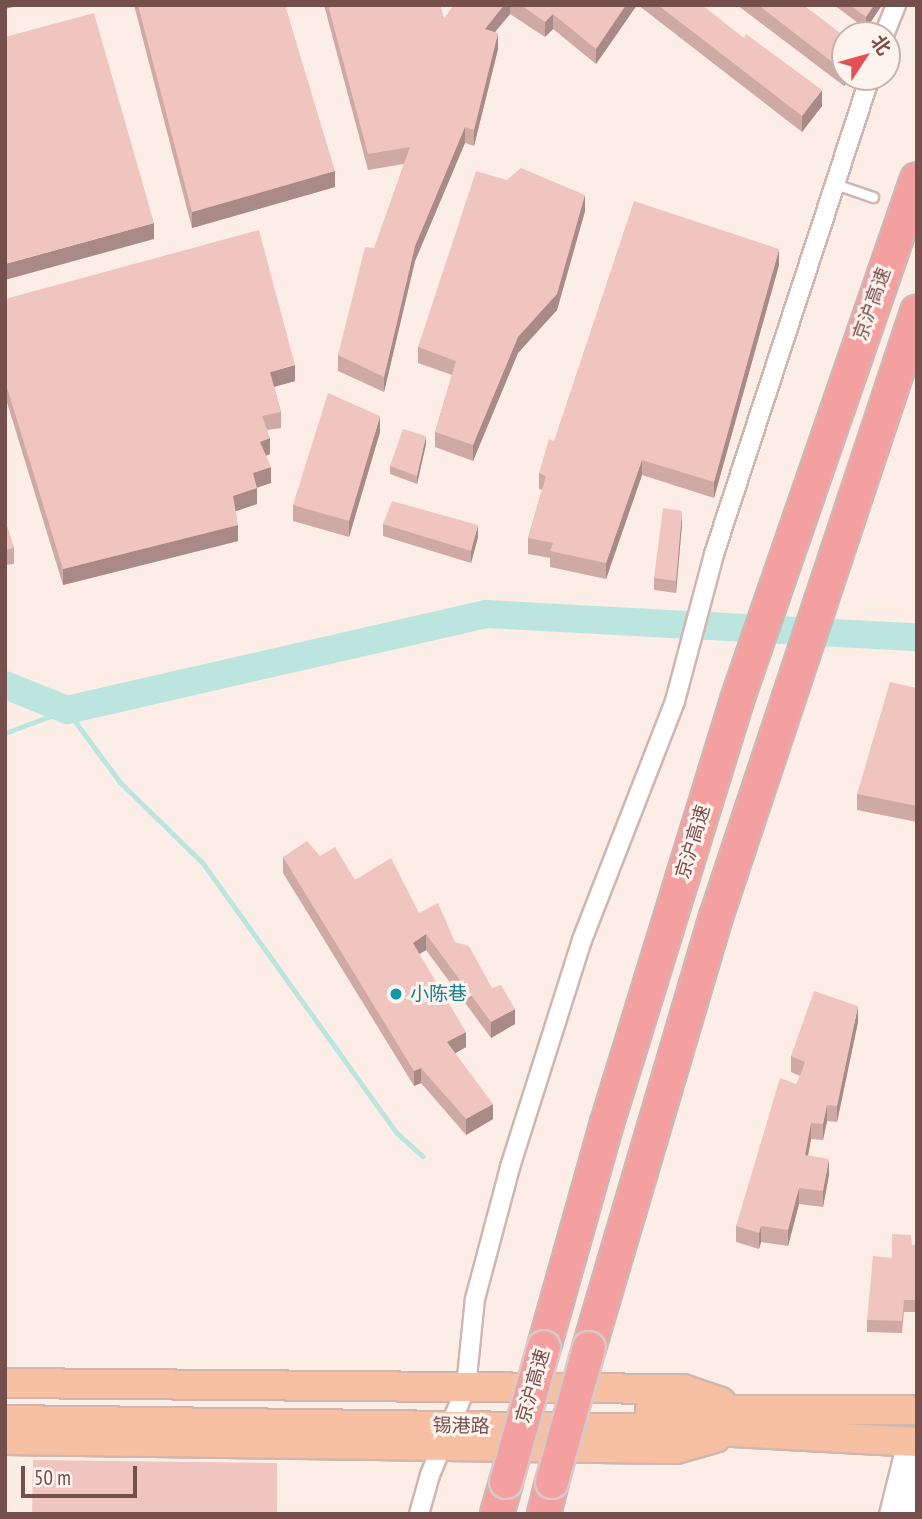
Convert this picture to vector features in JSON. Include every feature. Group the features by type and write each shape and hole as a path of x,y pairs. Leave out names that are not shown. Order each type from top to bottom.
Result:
{"highway":[{"name":"京沪高速","path":"497,1514 611,1110 737,700 780,569 917,179"},
{"path":"544,1514 590,1348 784,702 917,312"}],"main road":[{"path":"5,1383 455,1416 676,1449 732,1420 917,1410"},
{"path":"5,1440 455,1416 683,1389 732,1420 914,1451"},
{"name":"锡港路","path":"5,1402 455,1416"},
{"name":"锡港路","path":"5,1420 455,1416"}],"street":[{"path":"419,1514 455,1416 475,1300 510,1167 582,940 675,701 702,598 838,185 866,91"},
{"path":"890,1514 914,1451"},
{"path":"905,1514 914,1451"}],"lane":[{"path":"838,185 873,197"}],"building":[{"path":"138,5 285,5 335,171 192,212"},
{"path":"328,5 440,5 444,19 454,5 504,5 485,29 498,33 474,130 465,127 415,246 384,377 338,355 365,247 374,248 410,147 368,154"},
{"path":"521,5 626,5 596,49 553,14 545,22"},
{"path":"658,5 702,5 744,38 746,34 822,90 802,116"},
{"path":"758,5 803,5 831,26 831,61"},
{"path":"850,5 874,5 866,17"},
{"path":"94,13 154,223 5,264 5,37"},
{"path":"521,168 585,195 557,294 518,337 473,445 435,432 456,361 418,347 476,171 507,180"},
{"path":"634,201 779,249 714,482 642,460 606,563 550,551 553,543 528,538 546,476 539,473 549,439 554,441"},
{"path":"259,230 295,365 270,372 281,412 262,416 270,438 260,442 271,467 253,473 257,488 233,496 238,525 63,569 5,381 5,299"},
{"path":"328,393 380,416 349,521 293,505"},
{"path":"403,429 426,436 417,476 390,466"},
{"path":"392,501 478,525 471,551 383,524"},
{"path":"663,508 682,511 676,581 654,578"},
{"path":"5,520 14,548 5,550"},
{"path":"890,682 917,688 917,806 857,794"},
{"path":"307,841 320,856 335,847 355,880 391,858 419,913 438,903 455,942 469,946 492,988 501,985 515,1009 491,1022 426,934 413,943 466,1032 447,1042 493,1104 466,1119 421,1068 414,1071 283,857"},
{"path":"814,991 858,1006 837,1106 827,1105 823,1124 811,1123 805,1155 829,1159 823,1191 799,1188 788,1230 761,1226 759,1233 736,1226 780,1078 797,1084 805,1062 791,1056"},
{"path":"892,1234 911,1235 912,1245 917,1246 917,1300 904,1300 902,1321 867,1320 873,1256 892,1258"},
{"path":"33,1460 277,1463 277,1514 32,1514"}],"waterway":[{"path":"5,685 67,710 486,614 917,637"},
{"path":"5,733 67,710 120,782 203,863 396,1132 423,1156"}],"place":[{"name":"小陈巷","path":"396,994"}]}
